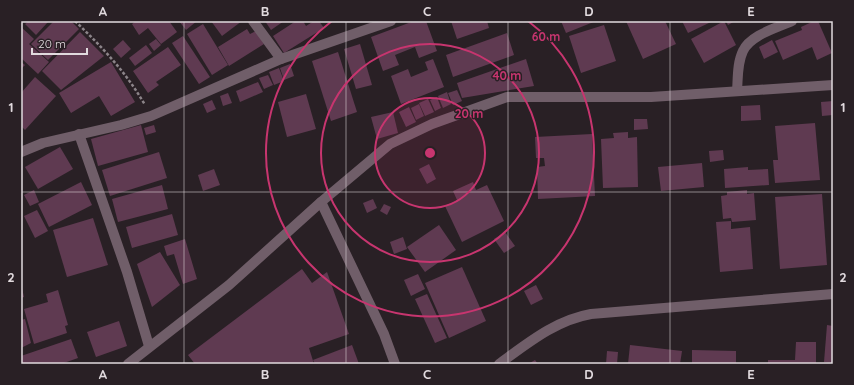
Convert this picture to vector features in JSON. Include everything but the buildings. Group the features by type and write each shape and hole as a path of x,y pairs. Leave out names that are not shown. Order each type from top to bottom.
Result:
{"street":[{"path":"254,21 281,59"},
{"path":"22,149 121,125 151,116 281,59 390,21"},
{"path":"737,91 739,63 743,50 754,39 792,21"},
{"path":"128,364 149,346 229,285 321,202 390,144 432,124 507,97 651,97 833,85"},
{"path":"79,134 127,272 149,346"},
{"path":"321,202 384,334 395,364"},
{"path":"499,364 537,336 574,317 591,314 833,294"}],"path":[{"path":"75,21 95,40 130,79 151,116"}]}
